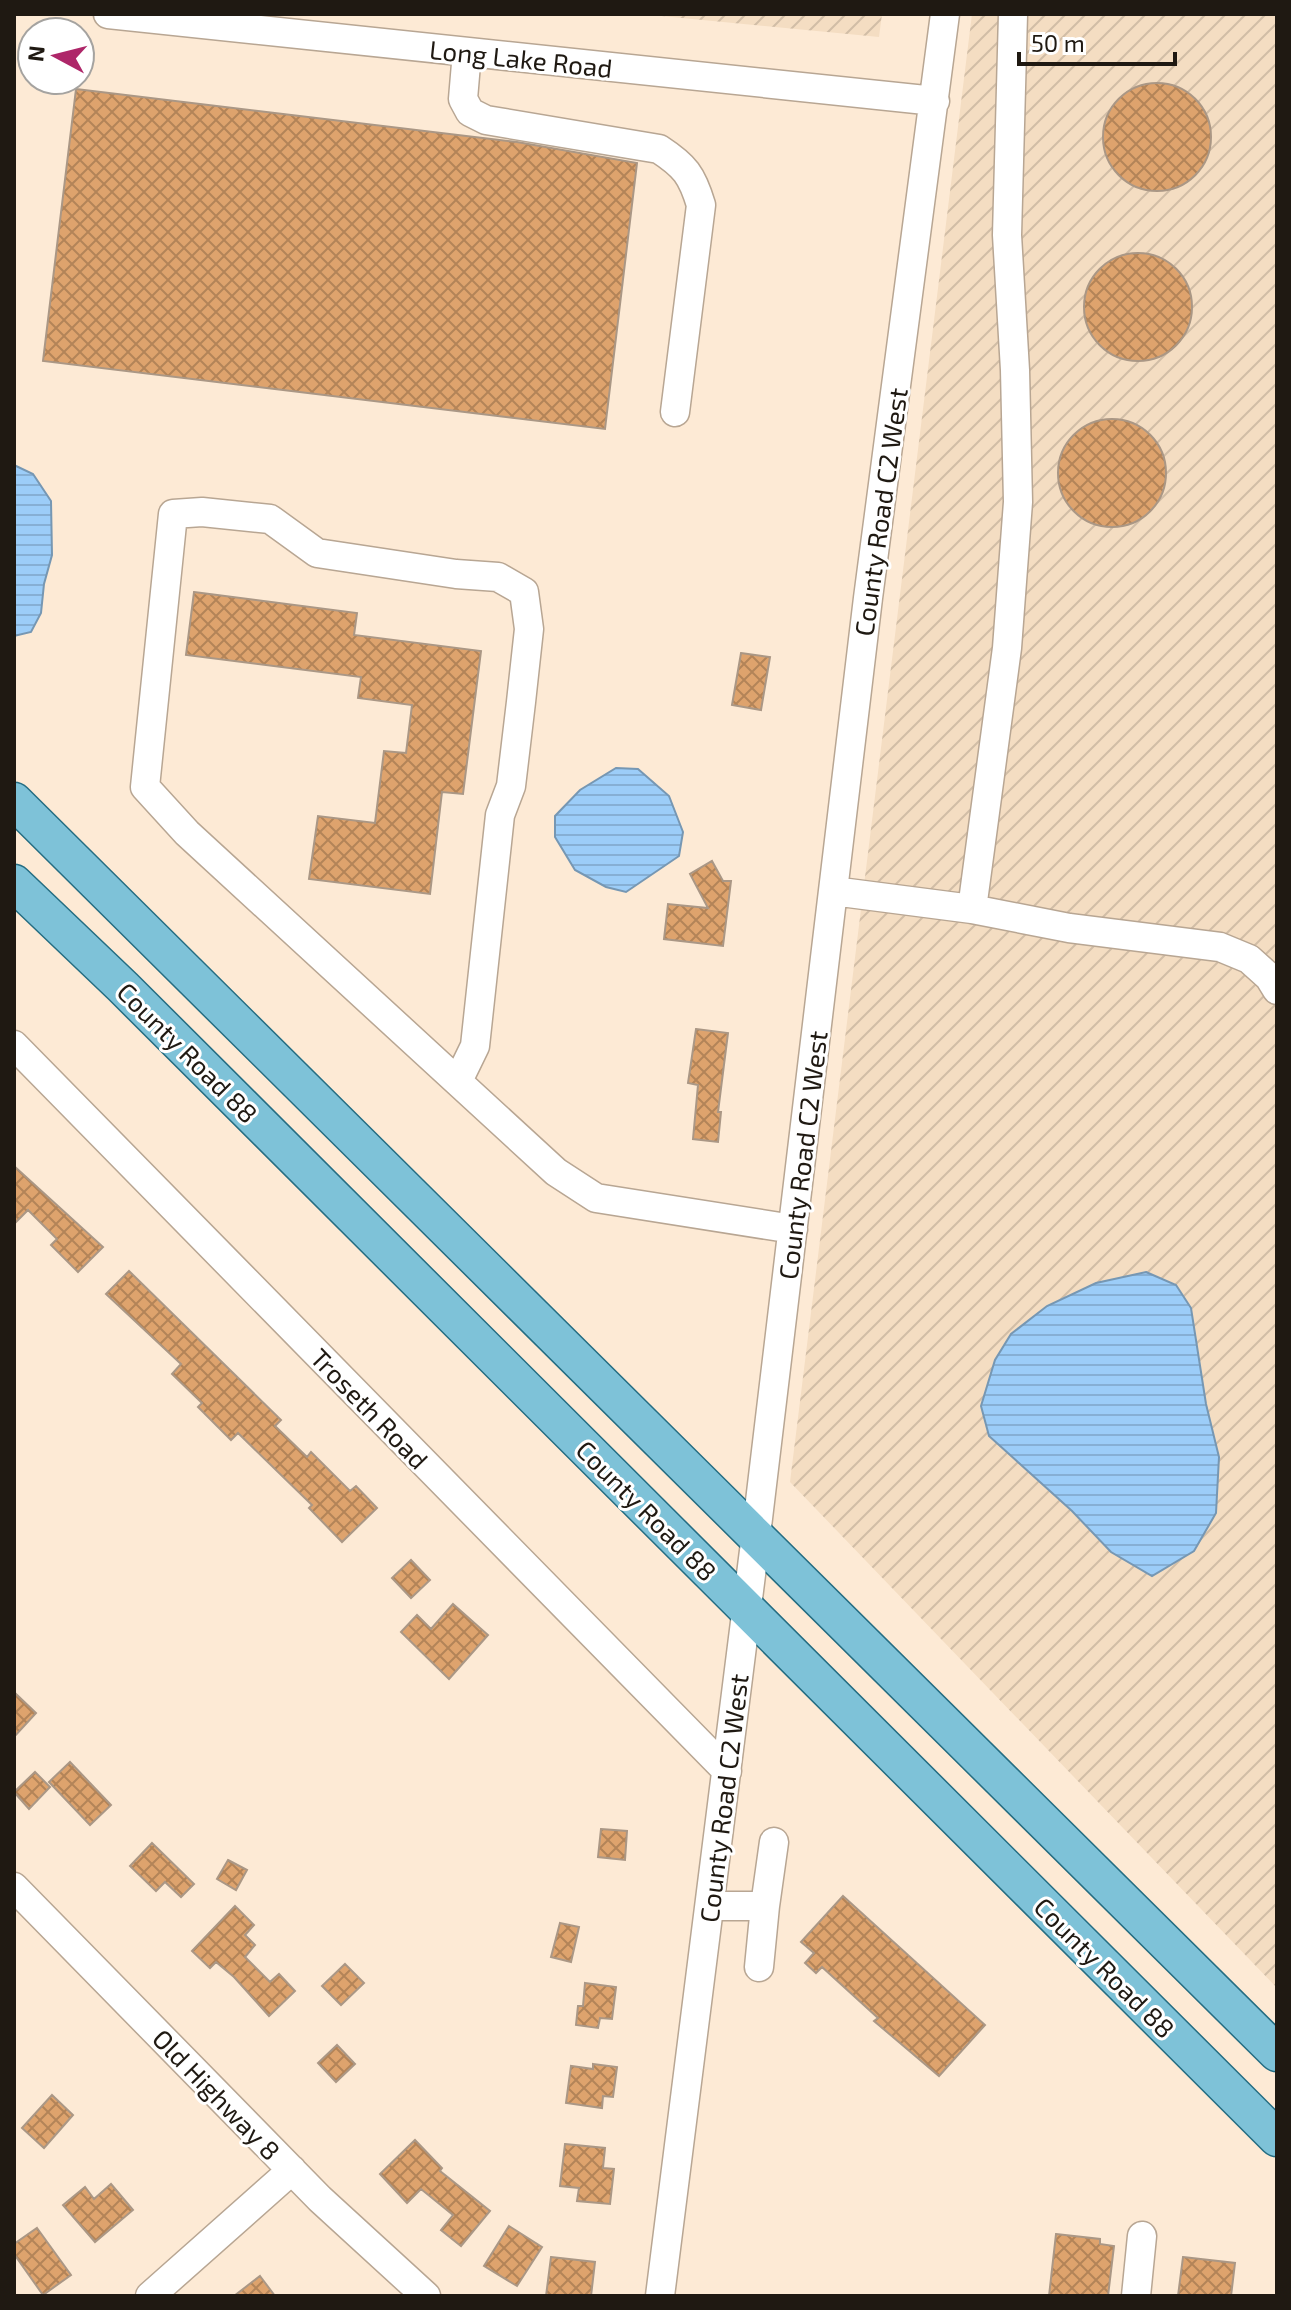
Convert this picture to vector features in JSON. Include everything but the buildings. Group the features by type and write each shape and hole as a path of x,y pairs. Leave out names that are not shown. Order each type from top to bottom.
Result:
{"main road":[{"path":"14,801 1277,2053"},
{"name":"County Road 88","path":"14,883 123,987 1277,2138"}],"street":[{"name":"Long Lake Road","path":"108,14 935,101"},
{"name":"County Road C2 West","path":"660,2296 747,1610 868,598 945,14"},
{"path":"972,909 1007,648 1018,502 1015,370 1007,235 1013,14"},
{"path":"467,52 463,99 470,112 486,120 659,149 692,177 701,205 675,412"},
{"path":"458,1081 475,1046 500,815 511,786 529,629 524,592 498,577 456,574 317,553 270,519 202,512 173,514 145,787 187,833 556,1172 596,1198 793,1229"},
{"path":"833,891 972,909 1069,928 1220,947 1249,959 1269,977 1277,990"},
{"name":"Troseth Road","path":"14,1045 727,1771"},
{"path":"759,1967 774,1842"},
{"name":"Old Highway 8","path":"14,1887 363,2241 426,2296"},
{"path":"710,1906 765,1906"},
{"path":"150,2296 292,2170"},
{"path":"1136,2296 1142,2236"}],"shaded area":[{"path":"641,14 882,14 879,37"},
{"path":"972,14 1277,14 1277,1988 790,1482"}],"water":[{"path":"14,465 33,474 51,501 52,555 44,584 41,613 31,632 14,636"},
{"path":"616,768 638,769 669,796 683,832 679,856 626,892 606,887 575,870 555,837 555,816 580,790"},
{"path":"1146,1272 1176,1285 1191,1308 1206,1404 1219,1457 1216,1513 1194,1551 1152,1576 1111,1552 1072,1511 989,1436 981,1406 995,1360 1011,1334 1047,1306 1096,1283"}]}
